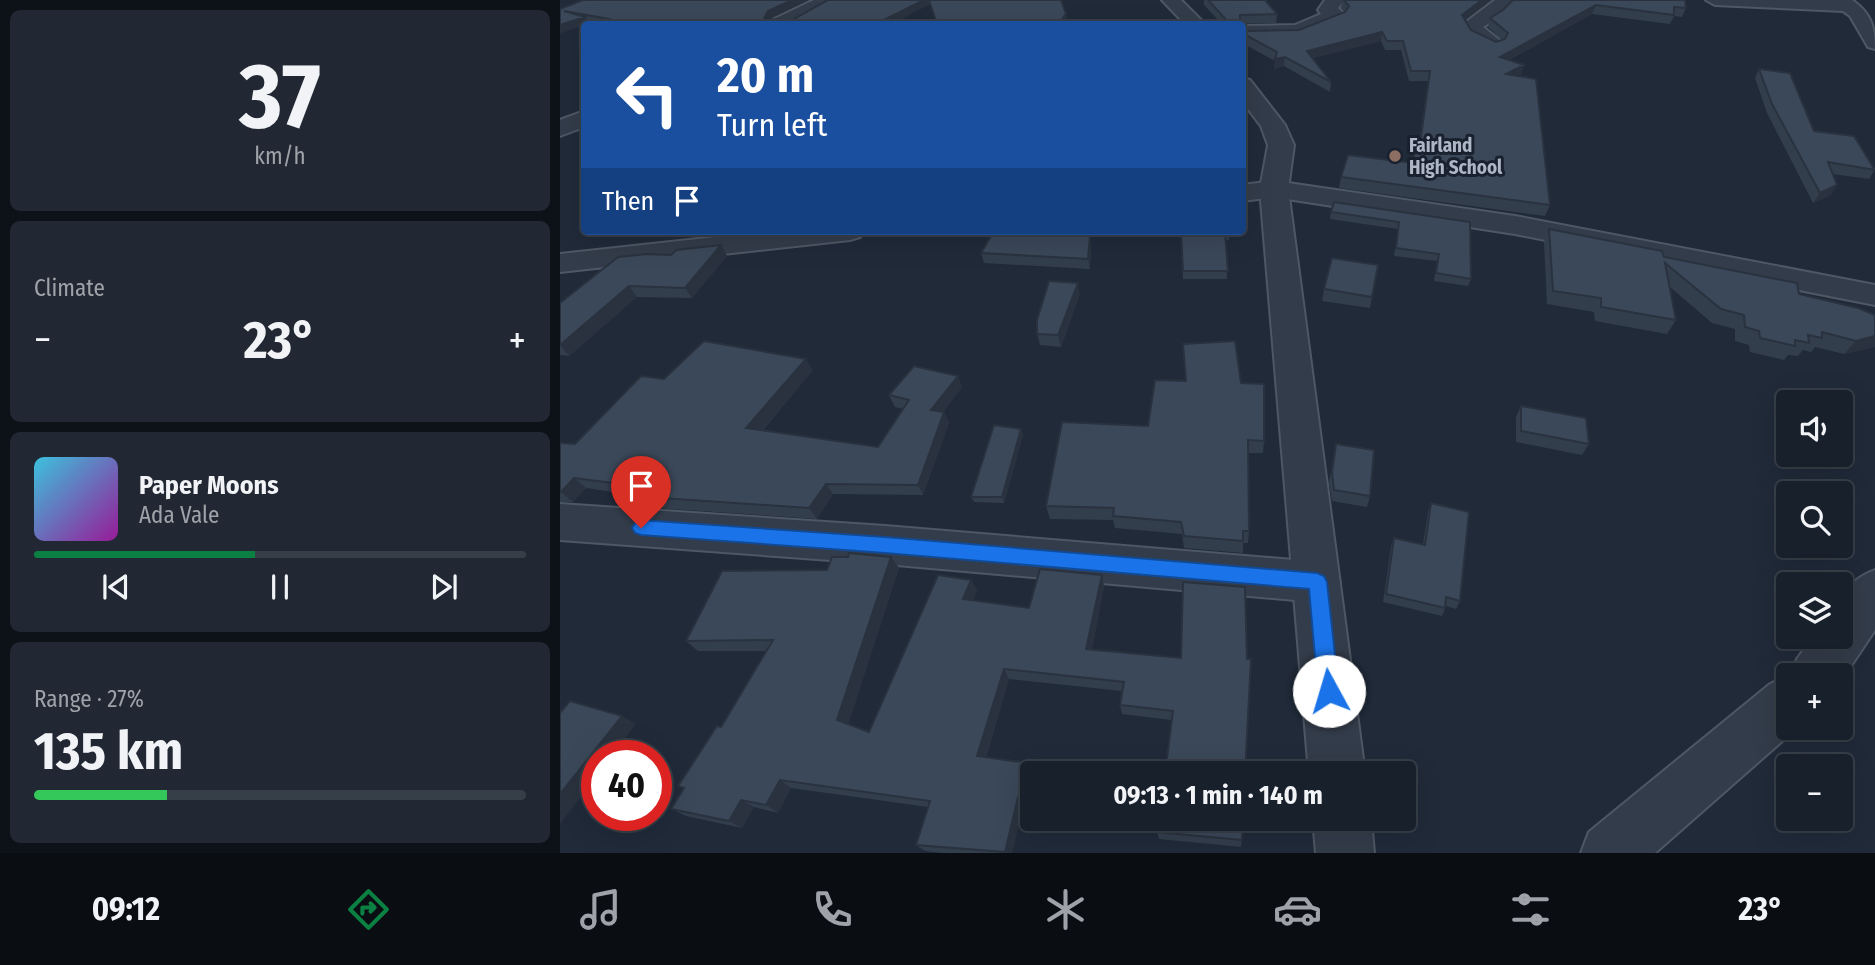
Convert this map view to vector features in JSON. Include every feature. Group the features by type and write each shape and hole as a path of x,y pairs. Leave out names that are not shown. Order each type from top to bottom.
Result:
{"street":[{"path":"1171,0 1192,21"},
{"path":"1246,32 1298,31 1336,15 1327,10 1335,0"},
{"path":"1493,43 1477,33 1472,25 1492,13 1506,0"},
{"path":"1715,0 1855,7 1875,43"},
{"path":"783,1 826,2"},
{"path":"785,21 826,2"},
{"path":"1246,90 1273,125 1281,145 1258,191 1317,582 1336,761"},
{"path":"560,129 581,119"},
{"path":"1258,191 1515,225 1875,295"},
{"path":"560,263 814,235"},
{"path":"560,522 885,545 1317,582"},
{"path":"1824,663 1875,591"},
{"path":"1610,853 1776,712"},
{"path":"1343,831 1345,853"}],"building":[{"path":"583,0 792,0 768,11 764,19 792,20 828,0 924,0 882,21 616,21 564,11 585,17 560,25 560,9"},
{"path":"929,0 1061,0 1066,14 1060,21 936,21"},
{"path":"1208,0 1265,0 1277,14 1240,15 1240,21 1227,21"},
{"path":"1344,0 1482,0 1462,15 1471,30 1496,42 1505,39 1508,33 1490,18 1513,0 1685,0 1686,8 1674,7 1674,15 1596,5 1500,57 1524,65 1506,74 1536,79 1550,205 1341,177 1348,155 1413,163 1416,143 1420,144 1430,71 1411,71 1403,41 1387,41 1382,32 1307,51 1331,82 1285,57 1275,59 1277,52 1246,35 1246,31 1299,30 1345,12 1349,6"},
{"path":"1759,69 1790,73 1814,131 1854,136 1875,170 1828,162 1837,185 1820,193 1772,104"},
{"path":"1334,202 1470,222 1471,279 1436,273 1439,254 1396,248 1399,222 1331,212"},
{"path":"1549,229 1662,251 1664,257 1797,283 1799,294 1858,308 1875,315 1875,336 1856,341 1822,332 1822,338 1808,335 1809,343 1795,340 1795,346 1760,338 1759,331 1745,327 1744,315 1721,309 1665,263 1676,320 1601,307 1601,298 1553,291"},
{"path":"992,235 1090,236 1088,259 981,253"},
{"path":"1181,235 1225,235 1228,271 1183,271"},
{"path":"721,245 685,288 629,286 560,345 560,303 618,257 671,255 676,250"},
{"path":"1332,258 1378,265 1372,297 1324,289"},
{"path":"1049,281 1078,283 1058,335 1037,334 1037,320"},
{"path":"704,341 806,359 746,428 878,447 909,400 889,395 914,366 958,376 931,410 944,412 918,485 826,484 809,508 646,497 653,488 574,478 561,492 560,443 575,444 641,376 664,379"},
{"path":"1235,341 1241,383 1264,384 1264,441 1248,440 1249,531 1243,531 1243,541 1184,536 1181,522 1113,516 1114,508 1046,506 1062,422 1148,426 1155,380 1186,381 1183,344"},
{"path":"1521,406 1586,418 1589,444 1521,431"},
{"path":"994,425 1021,429 1002,497 971,497"},
{"path":"1336,444 1374,450 1370,496 1334,490 1332,472"},
{"path":"1431,503 1469,512 1460,601 1446,597 1445,608 1386,594 1394,538 1425,545"},
{"path":"849,553 891,557 837,720 869,732 938,575 971,580 963,599 1029,608 1040,569 1102,575 1086,649 1181,658 1183,582 1245,587 1247,659 1251,659 1246,761 1167,761 1173,711 1120,705 1124,682 1004,669 977,756 1020,762 1020,797 1005,852 916,845 930,801 780,780 766,805 741,800 729,821 672,809 684,788 678,786 717,726 721,727 773,640 686,641 722,571 827,570 832,557 848,557"},
{"path":"570,701 622,716 603,740 581,740 581,768 560,794 560,713"},
{"path":"1157,831 1242,831 1242,840"}],"place":[{"name":"Fairland High School","path":"1395,156"}],"route":[{"path":"641,528 885,545 1317,582 1329,691"}]}
